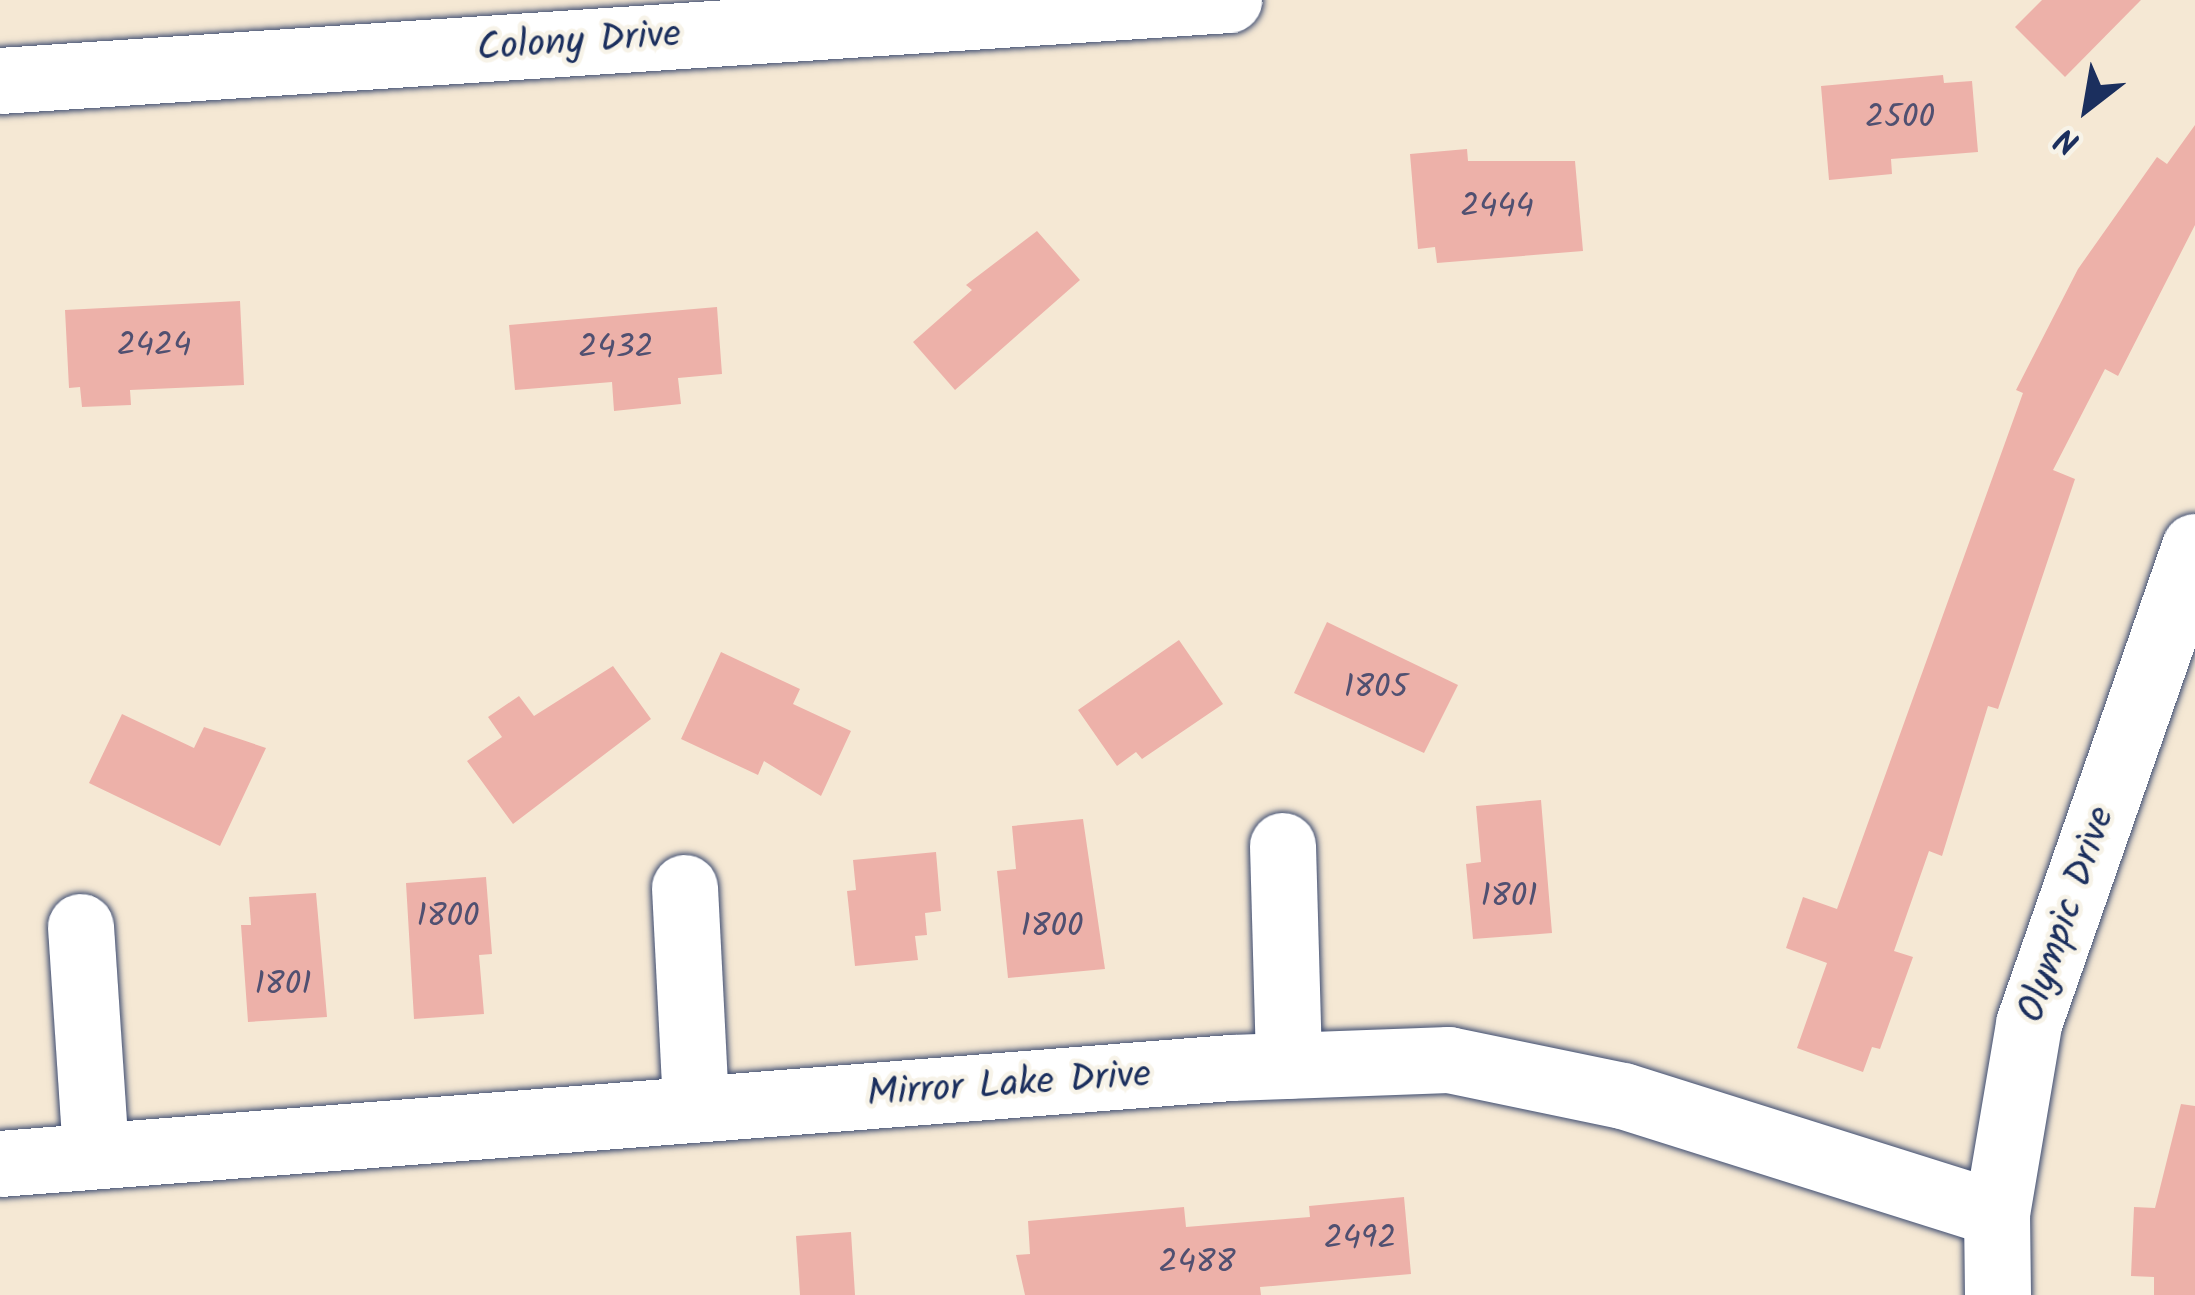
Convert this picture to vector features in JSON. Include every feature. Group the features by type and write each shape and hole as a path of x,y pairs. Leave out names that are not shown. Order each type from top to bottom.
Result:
{"street":[{"name":"Colony Drive","path":"0,81 1229,0"},
{"name":"Olympic Drive","path":"1998,1295 1997,1214 2030,1024 2192,566"},
{"path":"1283,846 1289,1066"},
{"path":"685,888 696,1108"},
{"path":"81,927 96,1154"},
{"name":"Mirror Lake Drive","path":"0,1164 696,1108 1289,1066 1449,1060 1623,1096 1997,1214"}],"building":[{"path":"2042,0 2141,0 2065,77 2015,27"},
{"path":"1943,75 1944,83 1972,81 1978,152 1891,159 1892,174 1829,180 1821,86"},
{"path":"2195,125 2195,225 2118,376 2105,369 2053,470 2075,479 1998,709 1988,706 1942,856 1929,851 1894,951 1913,957 1880,1049 1872,1047 1863,1072 1797,1048 1827,963 1786,948 1803,897 1837,909 2023,393 2016,390 2078,269 2157,157 2167,164"},
{"path":"1467,149 1468,161 1575,161 1583,251 1437,263 1435,247 1418,249 1410,154"},
{"path":"1037,231 1080,280 955,390 913,342 972,290 966,285"},
{"path":"240,301 244,385 130,390 131,405 82,407 80,387 69,388 65,310"},
{"path":"717,307 722,374 678,378 681,404 614,411 612,382 515,390 509,325"},
{"path":"1327,622 1458,685 1424,753 1294,693"},
{"path":"1179,640 1223,704 1142,759 1136,752 1117,766 1078,710"},
{"path":"721,652 800,689 793,704 851,731 821,796 764,761 758,775 681,739"},
{"path":"613,666 651,719 513,824 467,761 502,737 488,717 519,696 534,716"},
{"path":"122,714 194,748 204,727 266,748 220,846 89,783"},
{"path":"1541,800 1552,933 1473,939 1466,864 1481,862 1476,806"},
{"path":"1083,819 1105,969 1008,978 997,871 1016,869 1012,826"},
{"path":"936,852 941,911 925,913 927,935 915,936 918,960 855,966 847,891 856,890 853,860"},
{"path":"486,877 492,954 479,955 484,1014 414,1019 406,883"},
{"path":"316,893 327,1017 248,1022 241,925 251,925 249,897"},
{"path":"2181,1104 2195,1106 2195,1295 2154,1295 2154,1277 2131,1276 2134,1207 2155,1208"},
{"path":"1404,1197 1411,1274 1260,1287 1261,1295 1025,1295 1016,1255 1030,1254 1028,1221 1184,1207 1186,1227 1310,1217 1309,1206"},
{"path":"851,1232 855,1295 800,1295 796,1236"}]}
